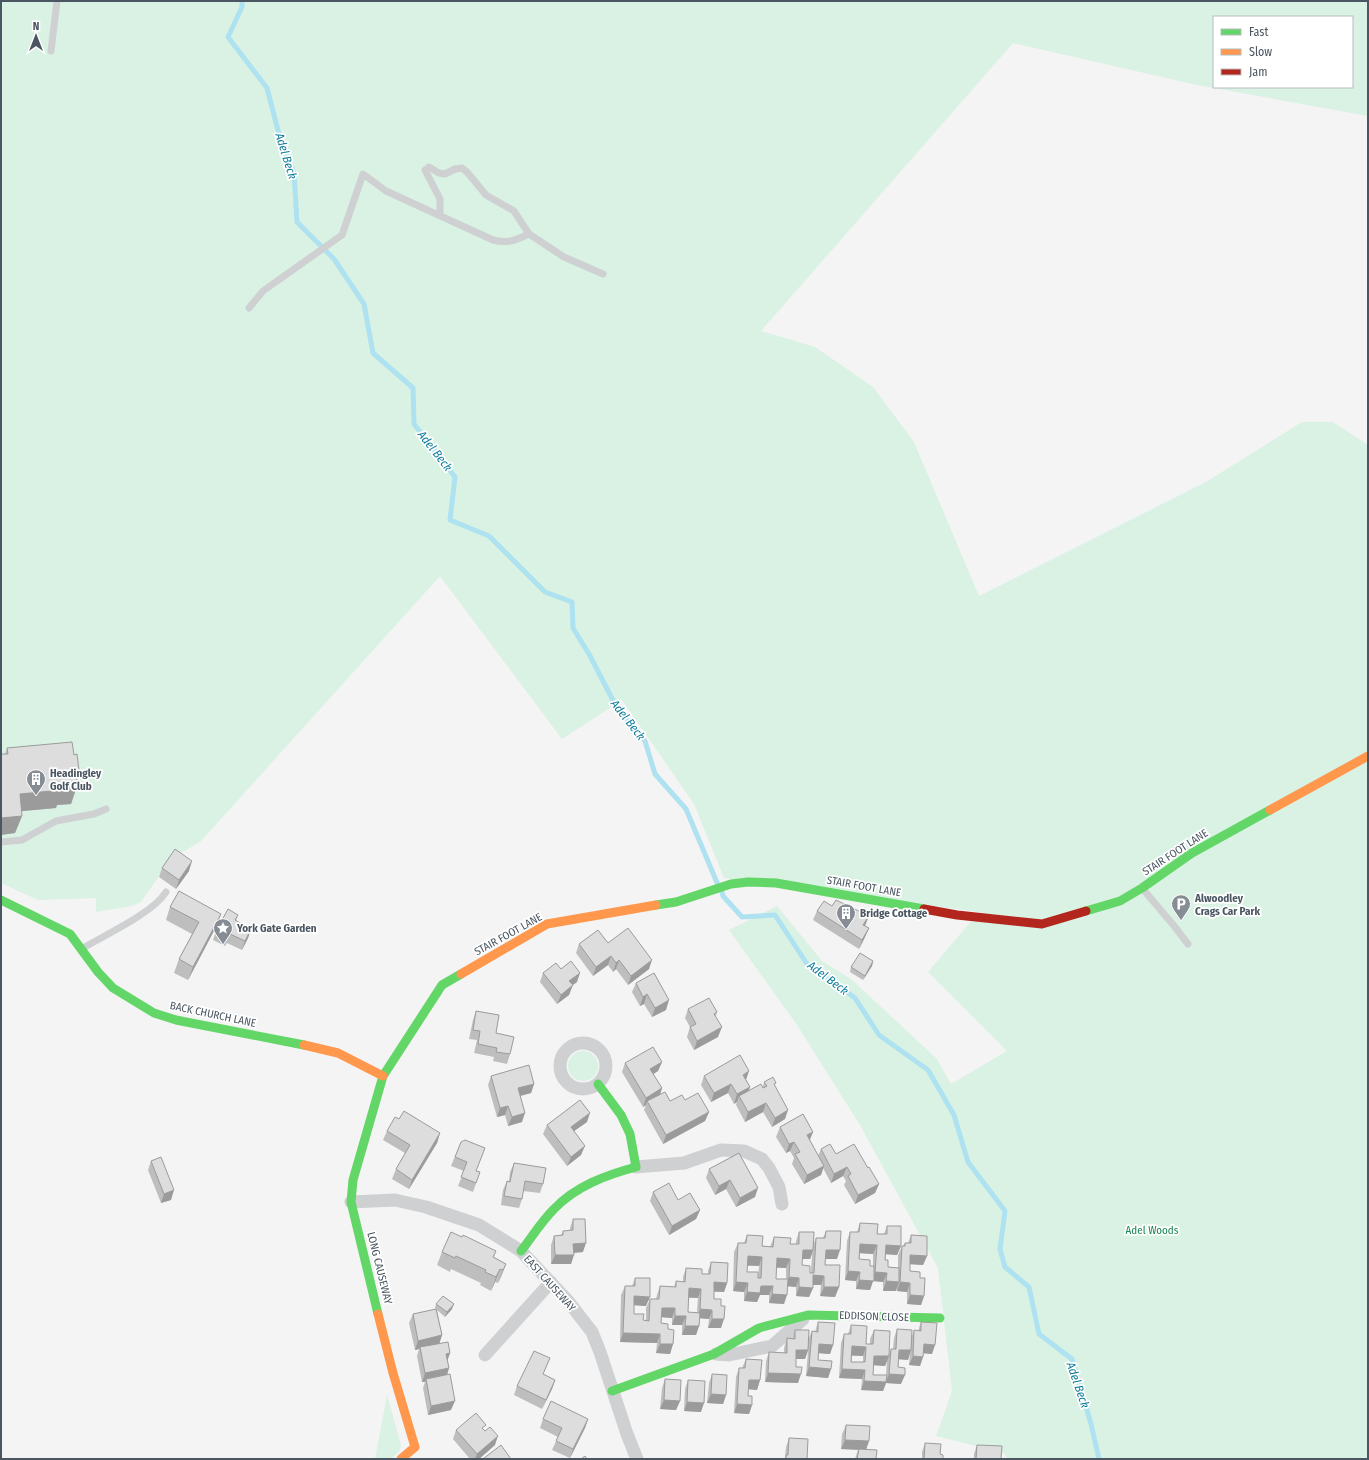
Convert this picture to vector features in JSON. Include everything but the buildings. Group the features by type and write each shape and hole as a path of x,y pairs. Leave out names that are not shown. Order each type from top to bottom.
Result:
{"street":[{"name":"STAIR FOOT LANE","path":"383,1076 442,985 547,924 676,902 732,884 748,882 776,883 957,915 1042,924 1120,901 1142,888 1192,853 1368,756"},
{"name":"BACK CHURCH LANE","path":"1,900 70,934 98,972 113,988 154,1013 191,1023 311,1046 338,1053 383,1076"},
{"name":"LONG CAUSEWAY","path":"383,1076 353,1180 351,1202 393,1373 415,1447"},
{"path":"598,1084 621,1115 630,1134 636,1167"},
{"path":"521,1251 558,1205 578,1190 619,1171 636,1167 684,1163 721,1150 744,1151 762,1159 769,1168 779,1187 782,1204"},
{"name":"EAST CAUSEWAY","path":"351,1202 395,1200 426,1207 479,1225 521,1251 551,1282 592,1332 637,1459"},
{"path":"485,1355 551,1282"},
{"name":"EDDISON CLOSE","path":"612,1391 714,1354 759,1328 808,1315 940,1318"},
{"name":"EDDISON CLOSE","path":"714,1354 729,1355 772,1346 808,1315"},
{"path":"401,1459 415,1447 421,1459"}],"lane":[{"path":"51,51 57,1"},
{"path":"440,214 440,199 425,170 429,167 439,173 446,174 455,169 462,168 486,195 514,211 529,234 564,257 603,274"},
{"path":"249,308 263,291 342,235 363,174 386,191 440,214 494,240 503,242 515,241 529,234"},
{"path":"1,842 22,840 56,821 94,814 106,809"},
{"path":"1142,888 1188,944"},
{"path":"82,949 150,908 161,900 166,892"}],"green space":[{"name":"Adel Woods","path":"1,1 1368,1 1368,116 1214,88 1353,88 1353,16 1213,16 1213,88 1013,43 761,331 815,347 873,387 914,442 979,596 1206,482 1302,422 1333,422 1368,445 1368,1459 1007,1459 1004,1453 936,1436 952,1391 938,1268 860,1125 797,1025 729,930 777,906 822,961 851,979 937,1059 951,1084 1007,1051 928,972 979,912 724,878 694,804 622,700 562,739 440,576 201,841 171,859 141,902 132,906 96,912 96,898 38,900 1,883"},
{"path":"583,1051 594,1055 598,1066 594,1077 583,1081 572,1077 568,1066 572,1055"},
{"path":"387,1395 401,1445 400,1450 391,1459 375,1459"}],"waterway":[{"name":"Adel Beck","path":"242,1 242,7 228,37 267,88 281,142 294,173 297,222 334,259 364,304 373,353 413,388 414,424 455,477 450,520 489,536 545,592 572,602 573,628 589,654 618,710 645,741 655,774 686,809 718,885"},
{"name":"Adel Beck","path":"722,892 723,896 742,917 775,915 807,964 855,998 879,1035 928,1070 954,1115 968,1162 1005,1211 1000,1249 1005,1267 1029,1287 1039,1334 1072,1359 1091,1424 1099,1459"}],"traffic: fast":[{"path":"1086,911 1120,901 1142,888 1192,853 1270,810"},
{"path":"656,905 676,902 731,884 748,882 776,883 924,909"},
{"path":"1,900 70,934 98,972 113,988 154,1013 176,1020 304,1045"},
{"path":"378,1314 351,1202 353,1180 383,1076 442,985 461,974"},
{"path":"521,1251 549,1214 572,1194 592,1182 636,1167 630,1134 621,1115 598,1084"},
{"path":"612,1391 714,1354 759,1328 808,1315 940,1318"}],"traffic: slow":[{"path":"1270,810 1368,756"},
{"path":"461,974 547,924 656,905"},
{"path":"304,1045 338,1053 383,1076"},
{"path":"378,1314 393,1373 415,1447 401,1459"}],"traffic: jam":[{"path":"924,909 957,915 1042,924 1086,911"}],"place":[{"name":"Headingley Golf Club","path":"36,796"},
{"name":"Alwoodley Crags Car Park","path":"1181,921"},
{"name":"Bridge Cottage","path":"846,930"},
{"name":"York Gate Garden","path":"223,945"}]}
